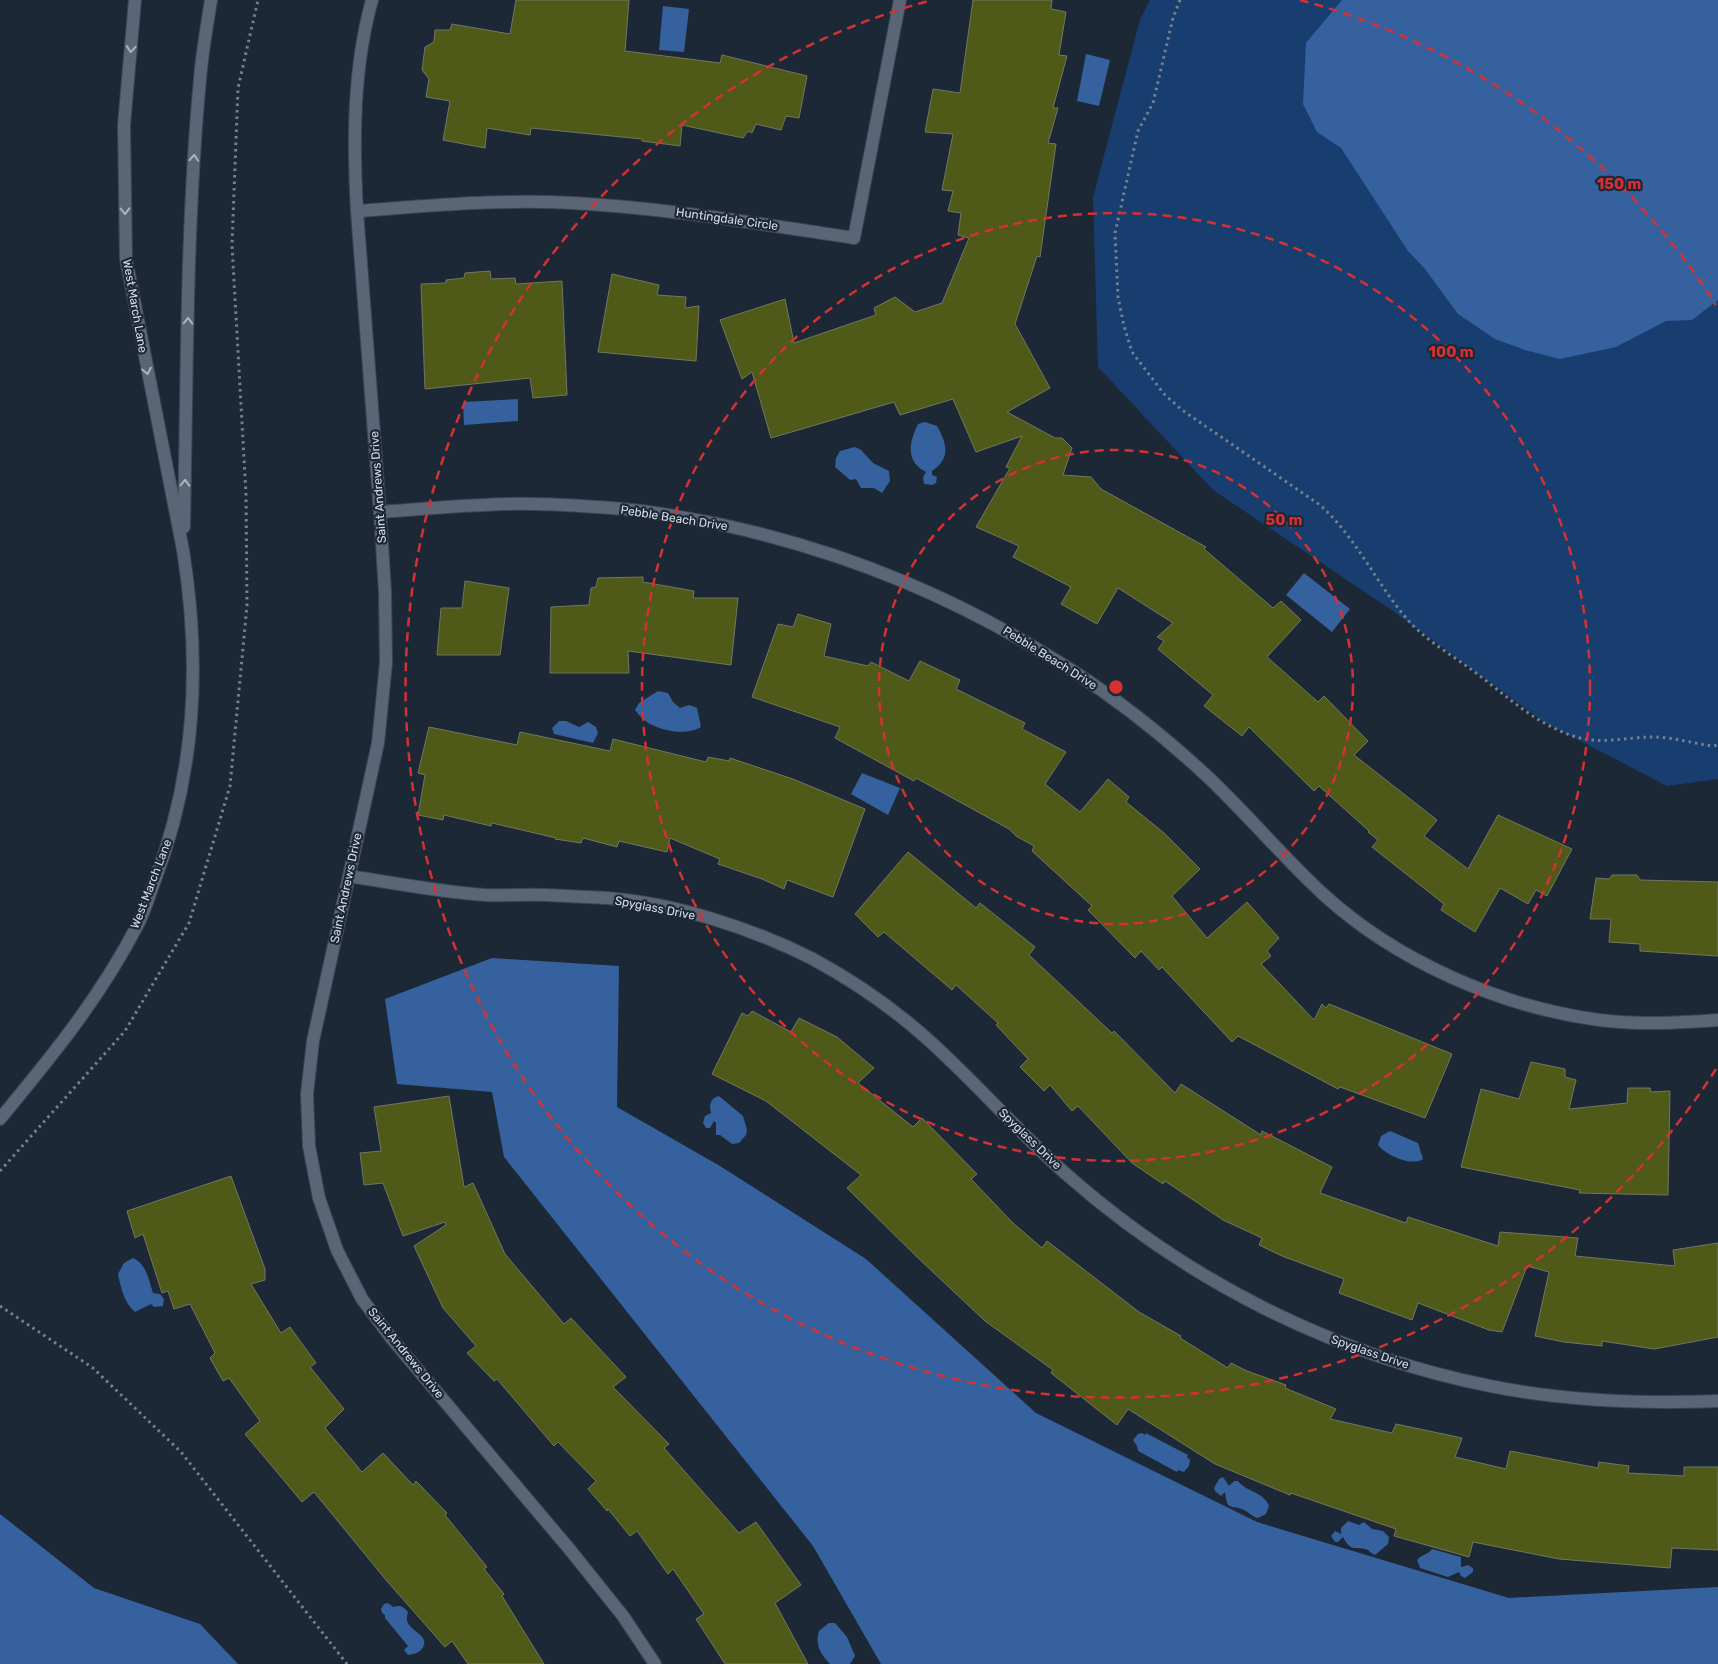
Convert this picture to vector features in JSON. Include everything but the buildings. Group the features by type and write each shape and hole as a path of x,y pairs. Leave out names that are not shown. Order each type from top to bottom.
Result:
{"street":[{"name":"West March Lane","path":"0,1119 69,1035 100,990 138,924 165,853 187,766 194,687 190,594 184,550 126,259 124,125 135,0"},
{"name":"West March Lane","path":"184,550 189,273 193,187 200,78 211,0"},
{"name":"Saint Andrews Drive","path":"372,0 367,16 358,80 354,153 380,512 385,592 386,663 378,743 312,1041 307,1094 309,1146 317,1190 337,1250 362,1298 392,1339 577,1558 623,1616 655,1664"},
{"name":"Huntingdale Circle","path":"357,211 471,203 570,203 664,210 854,238 900,0"},
{"name":"Pebble Beach Drive","path":"380,512 508,504 601,507 705,522 777,537 851,560 926,590 1002,627 1076,672 1146,723 1209,778 1326,897 1373,934 1425,965 1483,991 1535,1007 1598,1020 1658,1024 1718,1020"},
{"name":"Spyglass Drive","path":"349,876 486,895 546,895 612,899 680,910 748,931 811,959 868,993 922,1034 1065,1174 1138,1232 1203,1275 1271,1312 1352,1347 1416,1368 1492,1387 1584,1400 1662,1403 1718,1401"}],"path":[{"path":"1180,0 1173,18 1152,103 1138,131 1115,233 1118,297 1132,352 1164,394 1182,410 1332,515 1409,622 1434,643 1532,716 1558,731 1582,739 1652,737 1712,746 1718,745"},
{"path":"0,1306 93,1368 181,1452 347,1664"}],"shaded area":[{"path":"1150,0 1718,0 1718,779 1667,786 1544,722 1390,609 1213,490 1098,367 1093,197 1140,20"},
{"path":"1342,0 1718,0 1718,300 1692,320 1666,321 1616,347 1560,359 1525,350 1495,339 1458,314 1425,269 1408,251 1341,148 1317,132 1303,104 1306,43"},
{"path":"663,6 689,9 684,52 659,50"},
{"path":"1086,54 1110,60 1099,106 1077,101"},
{"path":"518,399 518,421 464,425 463,402"},
{"path":"925,422 937,426 945,445 945,456 932,471 932,475 937,477 936,483 932,485 924,484 923,477 926,472 915,463 911,451 912,438 918,424"},
{"path":"855,447 861,450 873,463 889,471 890,481 882,493 874,488 861,488 856,479 850,480 835,467 836,458 840,451"},
{"path":"1304,573 1350,609 1332,632 1286,595"},
{"path":"658,691 668,693 673,702 680,708 689,705 697,708 701,727 682,732 656,727 644,720 635,710 639,703"},
{"path":"559,721 566,721 579,727 588,722 596,727 598,733 593,743 554,734 552,728"},
{"path":"862,773 900,788 888,815 851,794"},
{"path":"492,958 619,966 617,1107 720,1166 866,1259 1036,1413 1257,1522 1509,1598 1718,1587 1718,1664 881,1664 813,1546 504,1157 492,1092 397,1084 385,999"},
{"path":"719,1096 743,1116 747,1130 746,1135 739,1143 732,1144 720,1135 716,1135 716,1123 714,1121 710,1128 706,1128 703,1123 705,1116 711,1113 710,1105 712,1100"},
{"path":"1390,1131 1418,1143 1423,1159 1412,1162 1406,1161 1382,1149 1378,1145 1381,1136"},
{"path":"133,1258 144,1268 153,1293 160,1294 164,1299 163,1306 154,1307 151,1304 135,1312 128,1304 118,1274 124,1263"},
{"path":"1142,1433 1145,1435 1146,1433 1188,1455 1187,1457 1190,1460 1189,1466 1184,1472 1178,1470 1177,1472 1138,1451 1133,1440 1138,1434"},
{"path":"1223,1477 1229,1486 1234,1481 1238,1481 1241,1485 1263,1497 1269,1506 1266,1514 1258,1518 1240,1508 1228,1505 1225,1492 1221,1496 1214,1488 1219,1479"},
{"path":"0,1514 94,1588 200,1624 238,1664 0,1664"},
{"path":"1348,1521 1359,1525 1364,1522 1372,1529 1383,1531 1389,1537 1388,1544 1375,1555 1368,1550 1349,1546 1343,1537 1338,1542 1335,1542 1331,1536 1335,1531 1341,1534 1341,1528"},
{"path":"1432,1549 1461,1557 1461,1566 1468,1565 1473,1568 1473,1572 1465,1578 1459,1572 1448,1577 1420,1568 1417,1560"},
{"path":"388,1603 393,1607 401,1606 405,1608 408,1612 408,1623 423,1637 424,1645 416,1653 408,1655 404,1650 408,1646 382,1613 381,1609 384,1604"},
{"path":"829,1623 835,1623 847,1637 855,1656 850,1664 830,1664 821,1652 818,1645 819,1631"}]}
